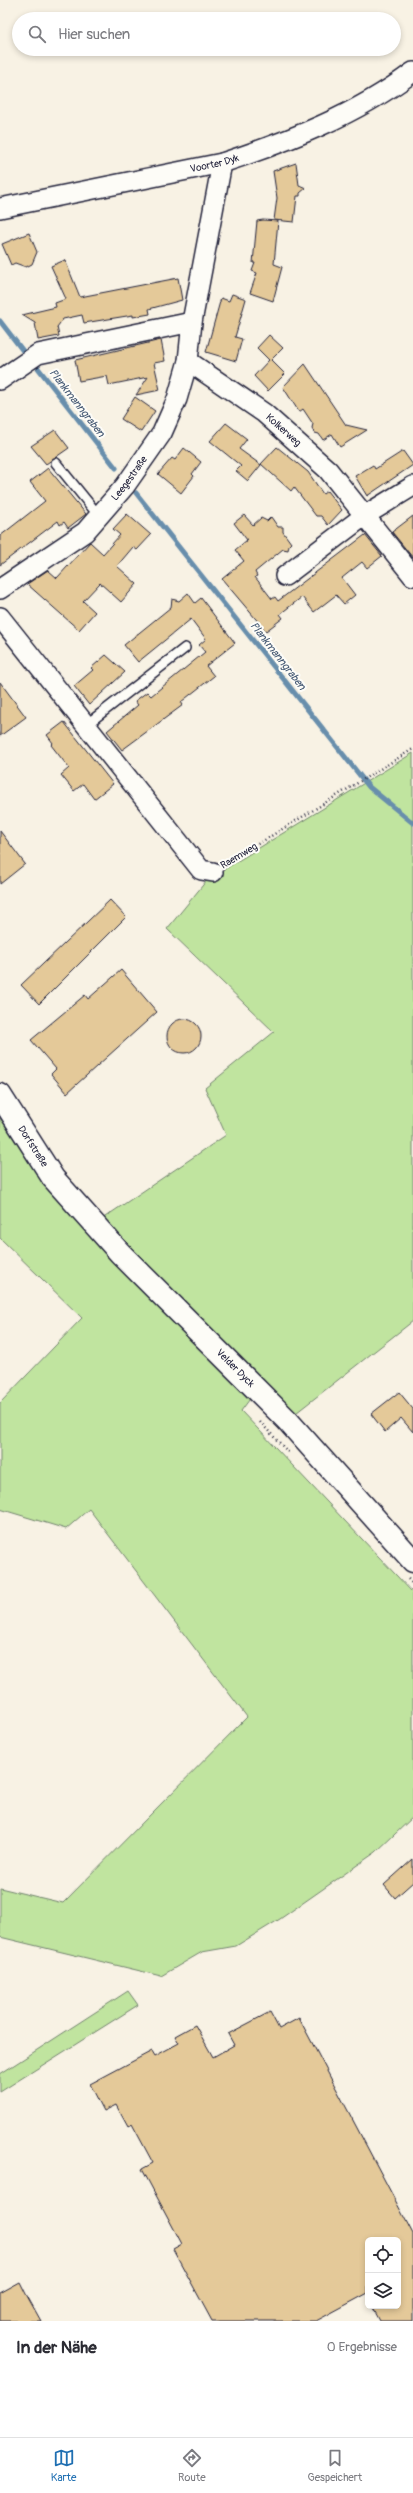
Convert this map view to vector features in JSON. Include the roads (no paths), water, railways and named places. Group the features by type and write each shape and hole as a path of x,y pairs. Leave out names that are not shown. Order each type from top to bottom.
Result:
{"main road":[{"name":"Dorfstraße","path":"0,1095 53,1178"},
{"name":"Velder Dyck","path":"53,1178 120,1252 287,1420 413,1561"}],"street":[{"name":"Voorter Dyk","path":"0,208 222,163 298,137 370,100 413,72"},
{"name":"Leegestraße","path":"0,589 85,532 130,480 162,433 177,399 188,361 192,322 222,163"},
{"path":"0,380 38,354 192,322"},
{"name":"Kolkerweg","path":"188,361 270,419 328,470 413,576"},
{"path":"285,576 364,516 413,486"},
{"name":"Raemweg","path":"0,617 201,870 213,872"}],"lane":[{"path":"56,463 99,516"},
{"path":"86,725 185,648"}],"waterway":[{"name":"Plankmanngraben","path":"0,321 23,351"},
{"name":"Plankmanngraben","path":"38,368 116,468"},
{"name":"Plankmanngraben","path":"136,493 369,787 413,823"}]}
